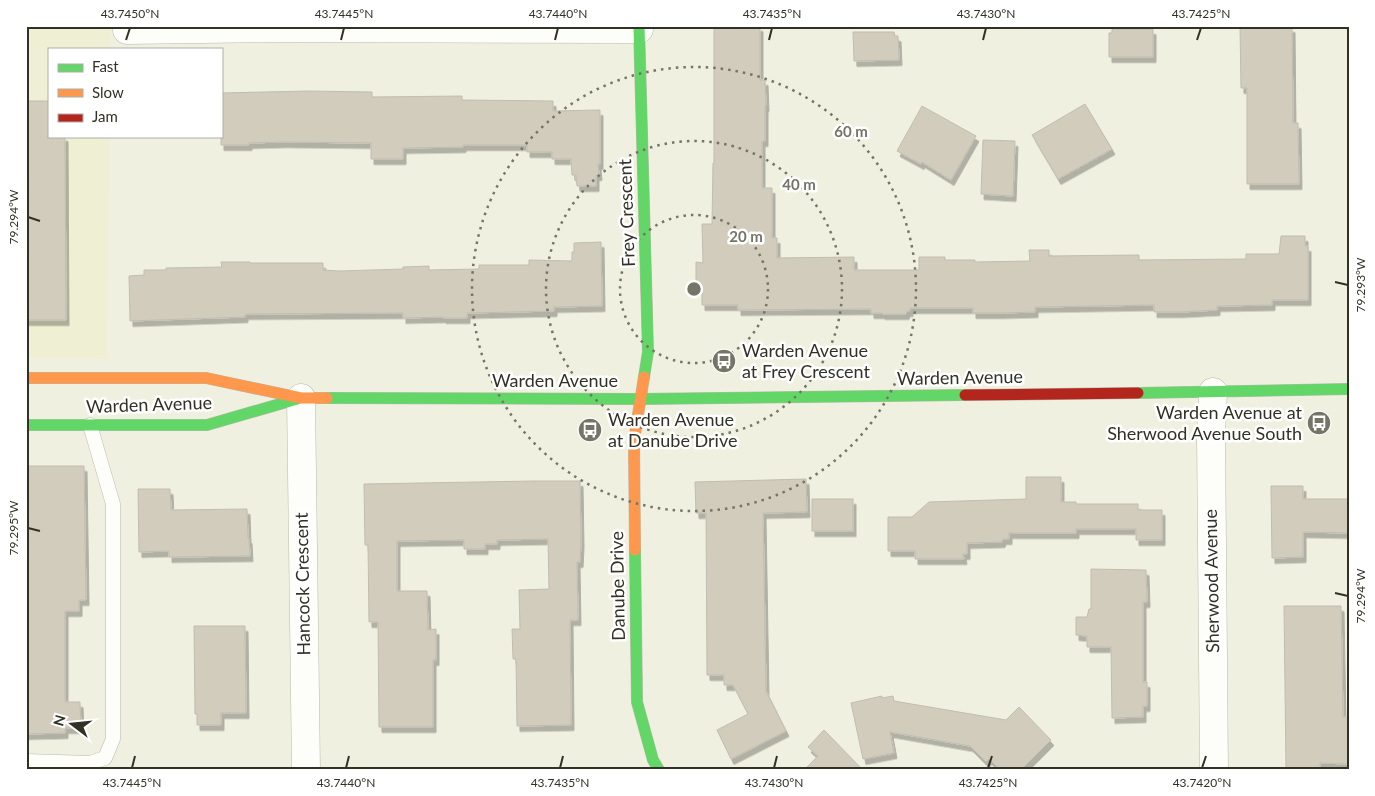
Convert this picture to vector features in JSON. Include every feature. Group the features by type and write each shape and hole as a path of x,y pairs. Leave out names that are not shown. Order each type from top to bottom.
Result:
{"main road":[{"name":"Frey Crescent","path":"639,28 648,352 640,399"},
{"name":"Warden Avenue","path":"26,378 206,378 301,398 640,399 1349,389"},
{"name":"Warden Avenue","path":"26,425 207,425 301,398"},
{"name":"Danube Drive","path":"640,399 634,440 637,702 653,760 659,770"}],"street":[{"path":"128,30 285,27 639,28"},
{"name":"Sherwood Avenue","path":"1213,392 1211,434 1214,770"},
{"name":"Hancock Crescent","path":"301,398 306,770"}],"lane":[{"path":"26,761 90,764 105,758 114,739 113,504 90,425"}],"shaded area":[{"path":"26,26 111,26 110,48 48,48 48,138 109,138 107,359 26,358"}],"building":[{"path":"714,26 760,26 760,80 765,80 766,106 765,141 762,141 762,188 772,188 772,238 777,238 777,258 854,257 854,270 919,270 919,257 945,257 945,260 975,260 975,262 1030,261 1029,250 1049,250 1049,256 1139,255 1139,260 1246,259 1246,254 1279,254 1281,236 1305,236 1305,246 1308,246 1308,300 1272,300 1272,305 1217,306 1217,310 1181,312 1154,312 1154,305 1035,307 1035,312 1001,313 973,313 973,308 910,308 910,311 907,311 906,314 882,314 871,313 871,309 738,310 738,305 702,305 702,286 696,286 696,262 703,263 702,224 712,224"},
{"path":"1241,26 1292,27 1293,123 1298,123 1299,184 1247,184 1247,88 1241,88"},
{"path":"1112,29 1153,29 1153,57 1109,57 1109,33 1112,33"},
{"path":"853,32 894,32 895,36 898,36 899,60 854,61"},
{"path":"309,91 372,92 372,97 462,96 462,100 553,101 553,111 600,110 599,175 596,175 596,186 577,186 576,175 572,175 571,159 552,159 552,152 527,152 527,145 463,145 463,147 403,148 403,159 371,159 371,143 283,142 221,145 222,93"},
{"path":"26,101 48,101 48,138 65,138 66,320 26,320"},
{"path":"1085,104 1112,149 1058,179 1032,135"},
{"path":"922,106 976,136 951,180 922,162 921,164 897,151"},
{"path":"983,140 1015,141 1013,196 981,194"},
{"path":"601,242 602,306 554,307 554,311 467,313 467,318 403,318 403,313 245,314 245,317 130,321 129,276 144,275 144,270 222,267 221,262 323,263 323,270 339,271 403,269 403,267 429,266 429,270 479,269 479,265 529,265 529,260 572,261 574,243"},
{"path":"26,466 84,466 86,600 79,600 79,611 65,611 65,702 80,702 81,728 65,728 65,733 26,734"},
{"path":"1026,477 1061,477 1061,502 1076,502 1076,504 1138,504 1138,510 1162,510 1162,540 1136,540 1136,529 1076,529 1076,533 1009,533 1009,539 1003,539 1002,542 967,543 967,554 963,554 964,559 915,559 915,551 888,551 888,517 912,517 929,502 1026,499"},
{"path":"806,479 807,512 763,513 766,691 786,731 731,759 717,730 748,714 733,685 724,685 724,675 707,675 706,513 696,513 695,482"},
{"path":"580,481 581,542 580,562 577,562 578,620 570,620 571,725 517,726 516,659 513,659 512,629 520,629 519,590 549,589 548,539 497,540 497,544 485,544 485,549 464,549 464,540 397,541 397,591 427,591 428,630 436,629 436,660 433,660 433,727 379,727 378,622 369,622 368,545 365,545 364,484"},
{"path":"1271,486 1303,486 1303,499 1349,499 1349,533 1303,532 1303,557 1272,558"},
{"path":"138,489 170,489 171,510 247,509 250,556 169,557 169,551 139,552"},
{"path":"812,499 853,499 853,531 812,531"},
{"path":"1091,569 1146,570 1147,602 1143,602 1143,682 1147,682 1147,706 1143,706 1143,717 1112,718 1111,647 1087,647 1087,636 1076,635 1076,617 1087,617 1089,609 1091,609"},
{"path":"1284,606 1341,606 1343,717 1349,717 1349,764 1320,763 1320,770 1286,770"},
{"path":"194,626 245,626 246,713 221,713 221,725 197,725 197,714 195,714"},
{"path":"882,696 882,698 893,696 894,701 1006,720 1019,707 1051,740 1021,770 1000,770 989,759 986,762 970,746 890,732 894,753 863,759 851,703"},
{"path":"824,730 863,770 804,770 818,756 808,747"}],"traffic: fast":[{"path":"639,26 648,352 644,377"},
{"path":"1138,393 1349,389"},
{"path":"327,398 640,399 965,395"},
{"path":"26,425 207,425 297,399"},
{"path":"635,550 637,702 653,760 659,770"}],"traffic: slow":[{"path":"635,550 634,440 644,377"},
{"path":"26,378 206,378 301,398 327,398"}],"traffic: jam":[{"path":"965,395 1138,393"}],"place":[{"name":"Warden Avenue at Frey Crescent","path":"724,361"},
{"name":"Warden Avenue at Sherwood Avenue South","path":"1319,423"},
{"name":"Warden Avenue at Danube Drive","path":"590,430"}]}
